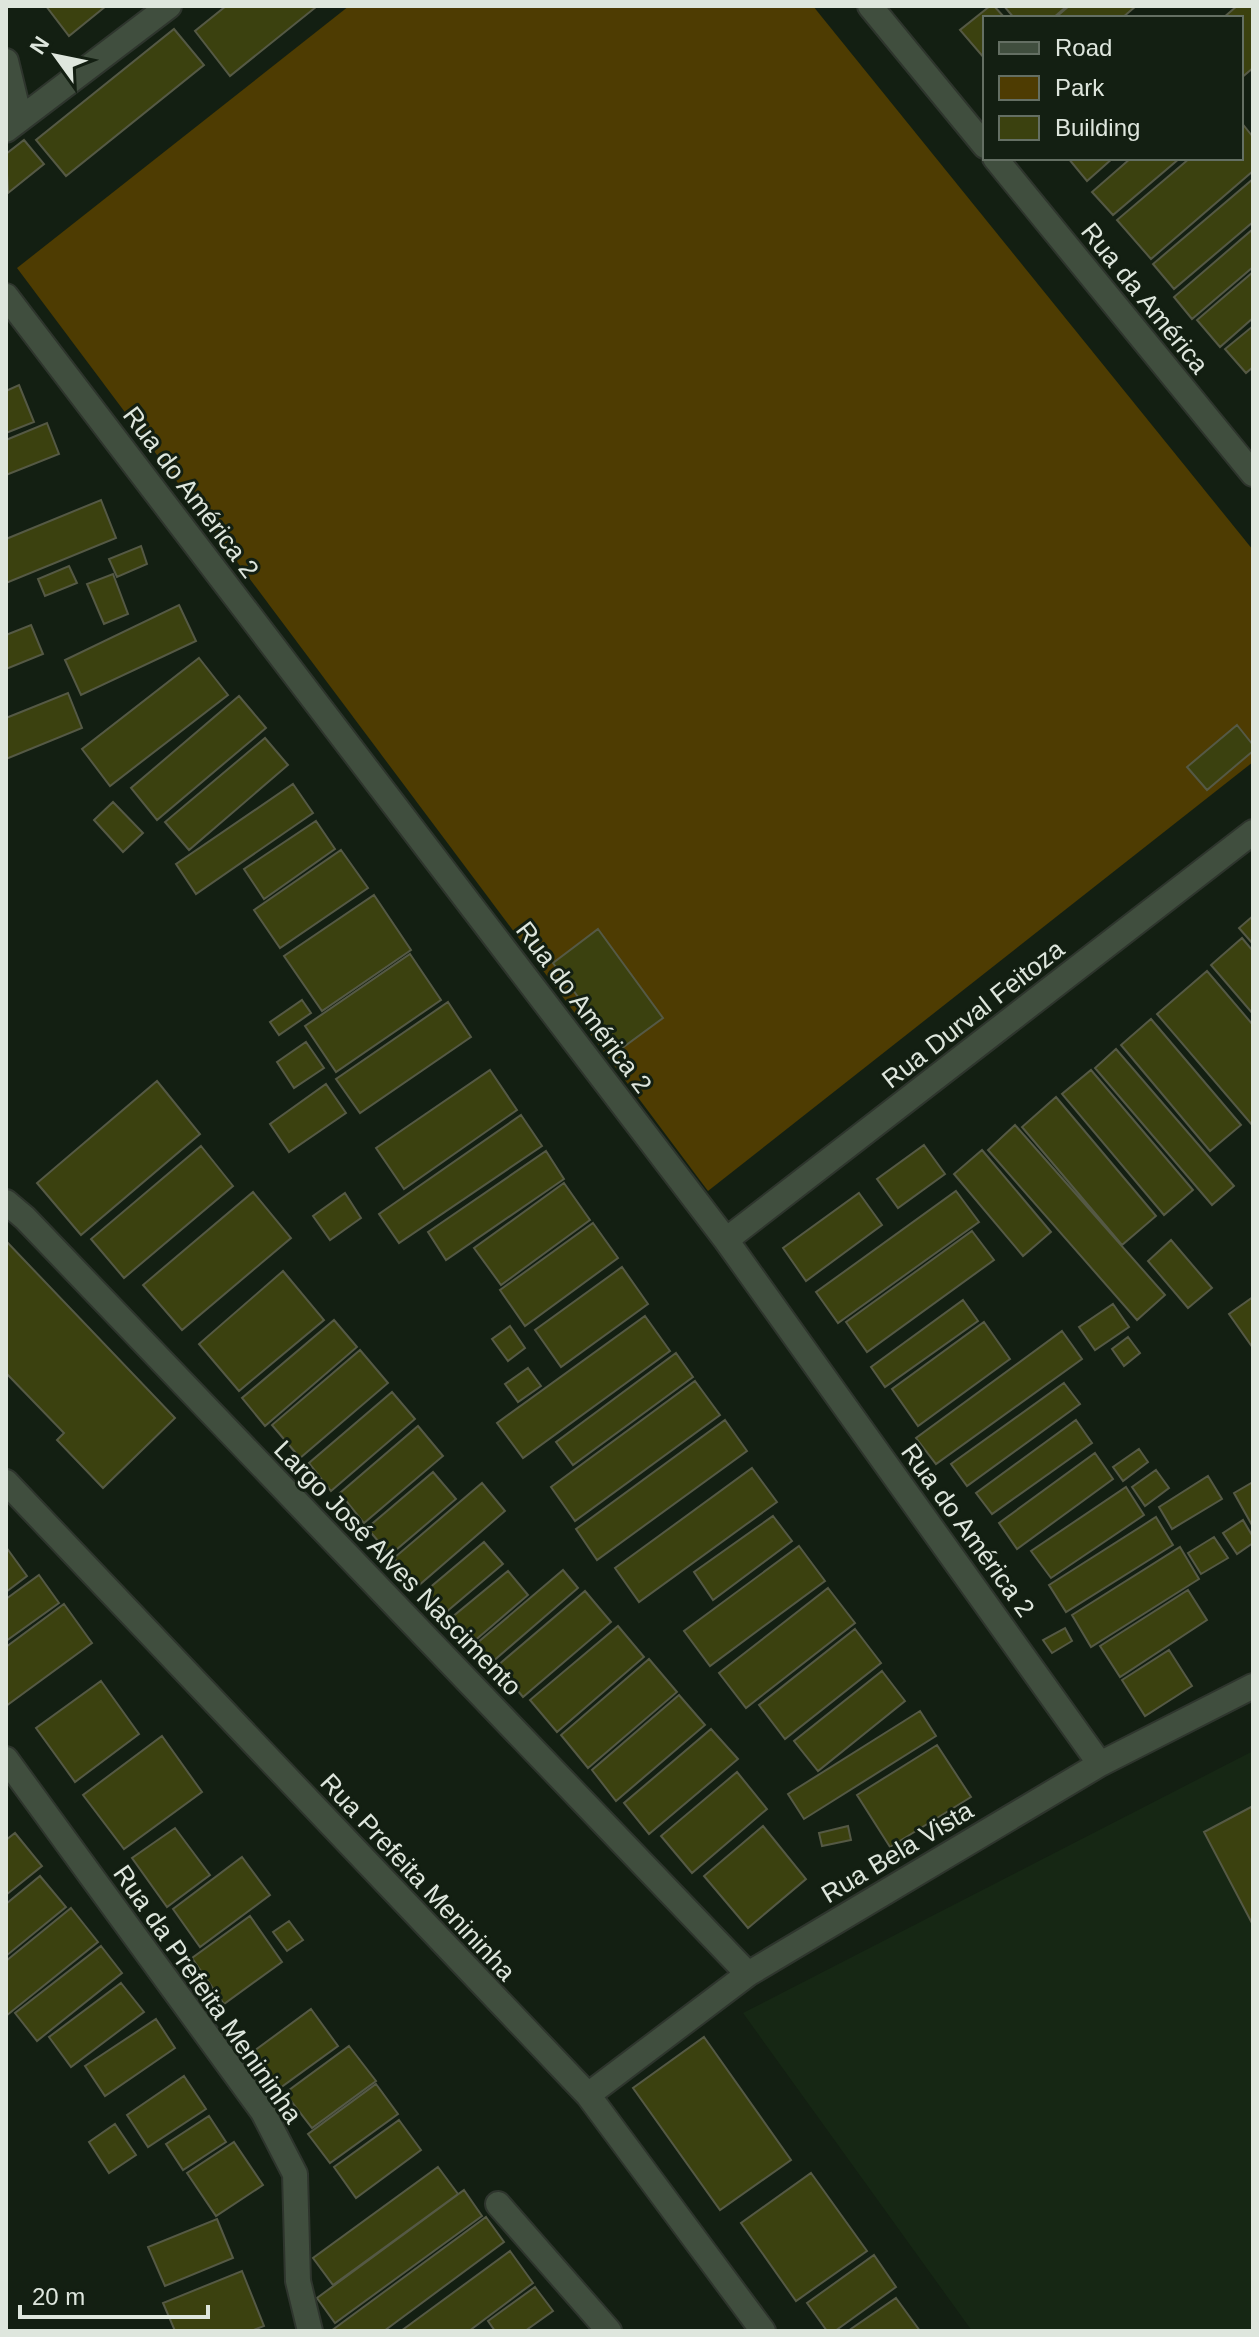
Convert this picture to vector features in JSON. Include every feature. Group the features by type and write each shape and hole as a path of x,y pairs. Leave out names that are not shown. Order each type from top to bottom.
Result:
{"street":[{"path":"13,124 169,6"},
{"path":"870,6 983,144"},
{"path":"6,61 13,124"},
{"name":"Rua da América","path":"997,160 1253,474"},
{"name":"Rua do América 2","path":"6,296 726,1240 1100,1764"},
{"name":"Rua Durval Feitoza","path":"726,1240 1253,832"},
{"name":"Largo José Alves Nascimento","path":"6,1202 25,1218 748,1974"},
{"name":"Rua Prefeita Menininha","path":"6,1482 588,2095 763,2331"},
{"name":"Rua Bela Vista","path":"588,2095 748,1974 1100,1764 1253,1686"},
{"name":"Rua da Prefeita Menininha","path":"6,1759 263,2112 295,2174 298,2281 310,2331"},
{"path":"498,2204 609,2331"}],"shaded area":[{"path":"1253,1751 1253,2331 972,2331 743,2013"}],"green space":[{"path":"349,6 813,6 1253,550 1253,762 708,1191 17,268"}],"building":[{"path":"46,6 106,6 69,36"},
{"path":"226,6 316,7 230,76 195,31"},
{"path":"990,6 994,6 1003,16 983,16 983,57 960,30"},
{"path":"1004,6 1067,6 1055,16 1012,16"},
{"path":"1069,6 1136,6 1124,16 1057,16"},
{"path":"1237,6 1253,6 1253,68 1243,76 1243,16 1225,16"},
{"path":"174,29 204,65 66,176 36,140"},
{"path":"1243,124 1253,137 1253,171 1151,259 1117,220 1188,160 1243,160"},
{"path":"24,140 44,164 8,193 6,154"},
{"path":"1070,160 1111,160 1087,181"},
{"path":"1129,160 1178,160 1113,215 1092,192"},
{"path":"1253,179 1253,222 1174,289 1153,264"},
{"path":"1253,229 1253,267 1192,319 1174,297"},
{"path":"1253,272 1253,318 1220,347 1197,320"},
{"path":"1253,326 1253,367 1246,373 1225,349"},
{"path":"19,385 34,422 6,433 6,391"},
{"path":"47,423 59,454 6,475 6,440"},
{"path":"101,500 116,538 6,583 6,539"},
{"path":"141,546 147,564 117,577 109,559"},
{"path":"69,566 77,583 45,596 38,579"},
{"path":"113,574 128,614 104,624 87,584"},
{"path":"179,605 196,641 81,695 65,660"},
{"path":"31,625 43,654 6,669 6,635"},
{"path":"199,658 228,695 110,786 82,749"},
{"path":"68,693 82,728 6,759 6,718"},
{"path":"239,696 266,728 157,820 131,788"},
{"path":"1237,725 1253,745 1253,751 1207,790 1187,767"},
{"path":"265,738 288,765 189,850 165,822"},
{"path":"293,784 313,813 196,894 176,864"},
{"path":"113,802 143,833 123,852 94,820"},
{"path":"316,821 335,849 264,899 244,869"},
{"path":"341,850 368,888 280,948 254,910"},
{"path":"374,895 411,950 322,1011 284,956"},
{"path":"1253,916 1253,944 1239,928"},
{"path":"598,929 663,1018 618,1051 553,963"},
{"path":"1242,938 1253,951 1253,1014 1211,965"},
{"path":"410,954 441,1000 336,1072 305,1026"},
{"path":"1207,971 1253,1025 1253,1126 1157,1014"},
{"path":"302,1000 311,1013 279,1035 270,1022"},
{"path":"448,1002 471,1037 360,1113 336,1079"},
{"path":"1151,1019 1241,1125 1210,1151 1121,1045"},
{"path":"306,1042 324,1068 294,1088 277,1062"},
{"path":"1116,1049 1234,1186 1212,1205 1095,1068"},
{"path":"490,1070 517,1110 404,1189 376,1148"},
{"path":"1091,1070 1193,1190 1164,1215 1062,1094"},
{"path":"157,1081 200,1134 81,1235 37,1183"},
{"path":"326,1084 346,1113 289,1152 270,1124"},
{"path":"1056,1097 1156,1216 1122,1245 1022,1127"},
{"path":"521,1115 542,1146 399,1243 379,1214"},
{"path":"1015,1125 1165,1295 1137,1320 988,1150"},
{"path":"924,1145 945,1174 898,1208 877,1179"},
{"path":"201,1146 233,1186 124,1278 91,1239"},
{"path":"982,1150 1051,1232 1023,1256 954,1174"},
{"path":"546,1151 564,1179 446,1260 428,1232"},
{"path":"564,1183 590,1220 501,1285 474,1248"},
{"path":"956,1191 979,1222 838,1323 816,1292"},
{"path":"253,1192 291,1238 182,1330 143,1285"},
{"path":"345,1193 361,1218 330,1240 313,1216"},
{"path":"859,1193 882,1225 806,1281 783,1248"},
{"path":"593,1223 618,1258 525,1326 500,1290"},
{"path":"972,1231 994,1260 867,1352 846,1322"},
{"path":"1171,1240 1212,1288 1188,1308 1148,1261"},
{"path":"6,1241 175,1418 103,1488 57,1440 64,1433 6,1373"},
{"path":"622,1267 648,1304 561,1367 535,1330"},
{"path":"283,1271 324,1320 239,1391 199,1344"},
{"path":"1253,1297 1253,1348 1229,1314"},
{"path":"963,1300 978,1321 885,1387 871,1367"},
{"path":"1113,1304 1129,1327 1095,1350 1079,1327"},
{"path":"645,1316 670,1351 523,1458 497,1423"},
{"path":"334,1320 357,1347 265,1426 242,1398"},
{"path":"984,1322 1010,1359 918,1426 892,1389"},
{"path":"510,1326 525,1348 508,1361 492,1339"},
{"path":"1062,1331 1082,1359 936,1464 916,1438"},
{"path":"1128,1337 1140,1353 1124,1366 1112,1349"},
{"path":"360,1350 388,1383 300,1458 272,1425"},
{"path":"676,1353 693,1377 573,1465 556,1442"},
{"path":"528,1368 541,1386 518,1402 505,1384"},
{"path":"695,1381 720,1415 575,1521 551,1487"},
{"path":"1064,1383 1080,1404 967,1486 951,1464"},
{"path":"392,1392 415,1419 331,1491 309,1463"},
{"path":"725,1420 747,1451 597,1560 576,1529"},
{"path":"1076,1420 1092,1443 992,1514 976,1493"},
{"path":"418,1426 443,1456 364,1523 340,1493"},
{"path":"1139,1449 1148,1462 1123,1481 1113,1467"},
{"path":"1095,1453 1113,1479 1017,1549 999,1523"},
{"path":"752,1468 777,1502 639,1602 615,1568"},
{"path":"1156,1470 1169,1488 1145,1506 1132,1487"},
{"path":"433,1472 456,1499 390,1555 367,1528"},
{"path":"1208,1476 1222,1499 1172,1529 1159,1507"},
{"path":"1253,1482 1253,1527 1234,1493"},
{"path":"482,1483 505,1511 418,1586 394,1558"},
{"path":"1126,1487 1144,1515 1051,1578 1031,1551"},
{"path":"773,1516 792,1541 713,1600 694,1572"},
{"path":"1156,1517 1173,1545 1066,1612 1049,1585"},
{"path":"1243,1520 1253,1543 1237,1554 1223,1533"},
{"path":"1214,1537 1228,1558 1201,1574 1188,1553"},
{"path":"484,1542 503,1564 445,1613 427,1590"},
{"path":"799,1546 825,1581 710,1666 684,1631"},
{"path":"6,1547 27,1576 6,1592"},
{"path":"1180,1547 1199,1579 1091,1647 1072,1615"},
{"path":"563,1570 578,1588 491,1663 476,1644"},
{"path":"508,1571 528,1595 472,1643 451,1618"},
{"path":"39,1575 59,1603 6,1641 6,1599"},
{"path":"828,1588 855,1623 746,1708 719,1673"},
{"path":"1188,1590 1207,1620 1120,1677 1100,1646"},
{"path":"585,1591 611,1622 523,1697 497,1666"},
{"path":"64,1604 92,1643 6,1706 6,1647"},
{"path":"618,1626 644,1657 557,1732 530,1700"},
{"path":"1065,1628 1072,1641 1052,1653 1043,1640"},
{"path":"855,1629 881,1663 785,1739 759,1705"},
{"path":"1169,1650 1192,1686 1145,1716 1122,1680"},
{"path":"649,1659 677,1692 588,1768 561,1735"},
{"path":"882,1671 905,1701 818,1771 794,1741"},
{"path":"101,1681 139,1734 75,1782 36,1728"},
{"path":"679,1695 705,1725 616,1801 592,1770"},
{"path":"920,1711 936,1736 804,1819 788,1794"},
{"path":"711,1729 738,1759 649,1834 624,1803"},
{"path":"162,1736 202,1792 124,1849 83,1795"},
{"path":"937,1745 971,1797 890,1847 857,1795"},
{"path":"737,1772 767,1809 692,1873 661,1836"},
{"path":"1253,1806 1253,1925 1204,1832"},
{"path":"763,1826 806,1879 748,1928 704,1876"},
{"path":"848,1826 851,1840 822,1846 819,1833"},
{"path":"175,1828 210,1875 167,1907 132,1858"},
{"path":"15,1833 42,1866 6,1895 6,1840"},
{"path":"242,1857 270,1895 200,1947 173,1909"},
{"path":"40,1876 66,1907 6,1956 6,1904"},
{"path":"71,1908 98,1942 6,2016 6,1961"},
{"path":"250,1916 282,1962 224,2004 192,1958"},
{"path":"289,1921 303,1940 287,1951 273,1932"},
{"path":"101,1946 122,1973 37,2041 15,2013"},
{"path":"121,1983 144,2012 71,2067 49,2037"},
{"path":"311,2009 338,2046 280,2088 254,2051"},
{"path":"156,2019 175,2048 105,2096 85,2066"},
{"path":"704,2037 791,2160 720,2210 633,2088"},
{"path":"349,2046 376,2081 312,2128 285,2093"},
{"path":"184,2076 206,2109 148,2147 127,2115"},
{"path":"376,2084 398,2114 330,2163 308,2134"},
{"path":"209,2116 226,2142 183,2170 166,2144"},
{"path":"399,2120 421,2150 356,2198 334,2167"},
{"path":"115,2124 136,2155 109,2173 89,2142"},
{"path":"234,2142 263,2185 216,2216 187,2173"},
{"path":"438,2167 458,2194 333,2285 313,2258"},
{"path":"811,2173 867,2251 796,2301 741,2223"},
{"path":"464,2190 482,2216 335,2323 317,2298"},
{"path":"486,2217 504,2242 384,2331 331,2331"},
{"path":"217,2219 233,2258 165,2286 148,2247"},
{"path":"510,2251 533,2283 469,2331 401,2331"},
{"path":"874,2255 896,2287 835,2331 827,2331 807,2303"},
{"path":"242,2271 264,2326 251,2331 175,2331 163,2303"},
{"path":"535,2287 553,2311 525,2331 495,2331 488,2321"},
{"path":"896,2298 920,2331 848,2331"}]}
